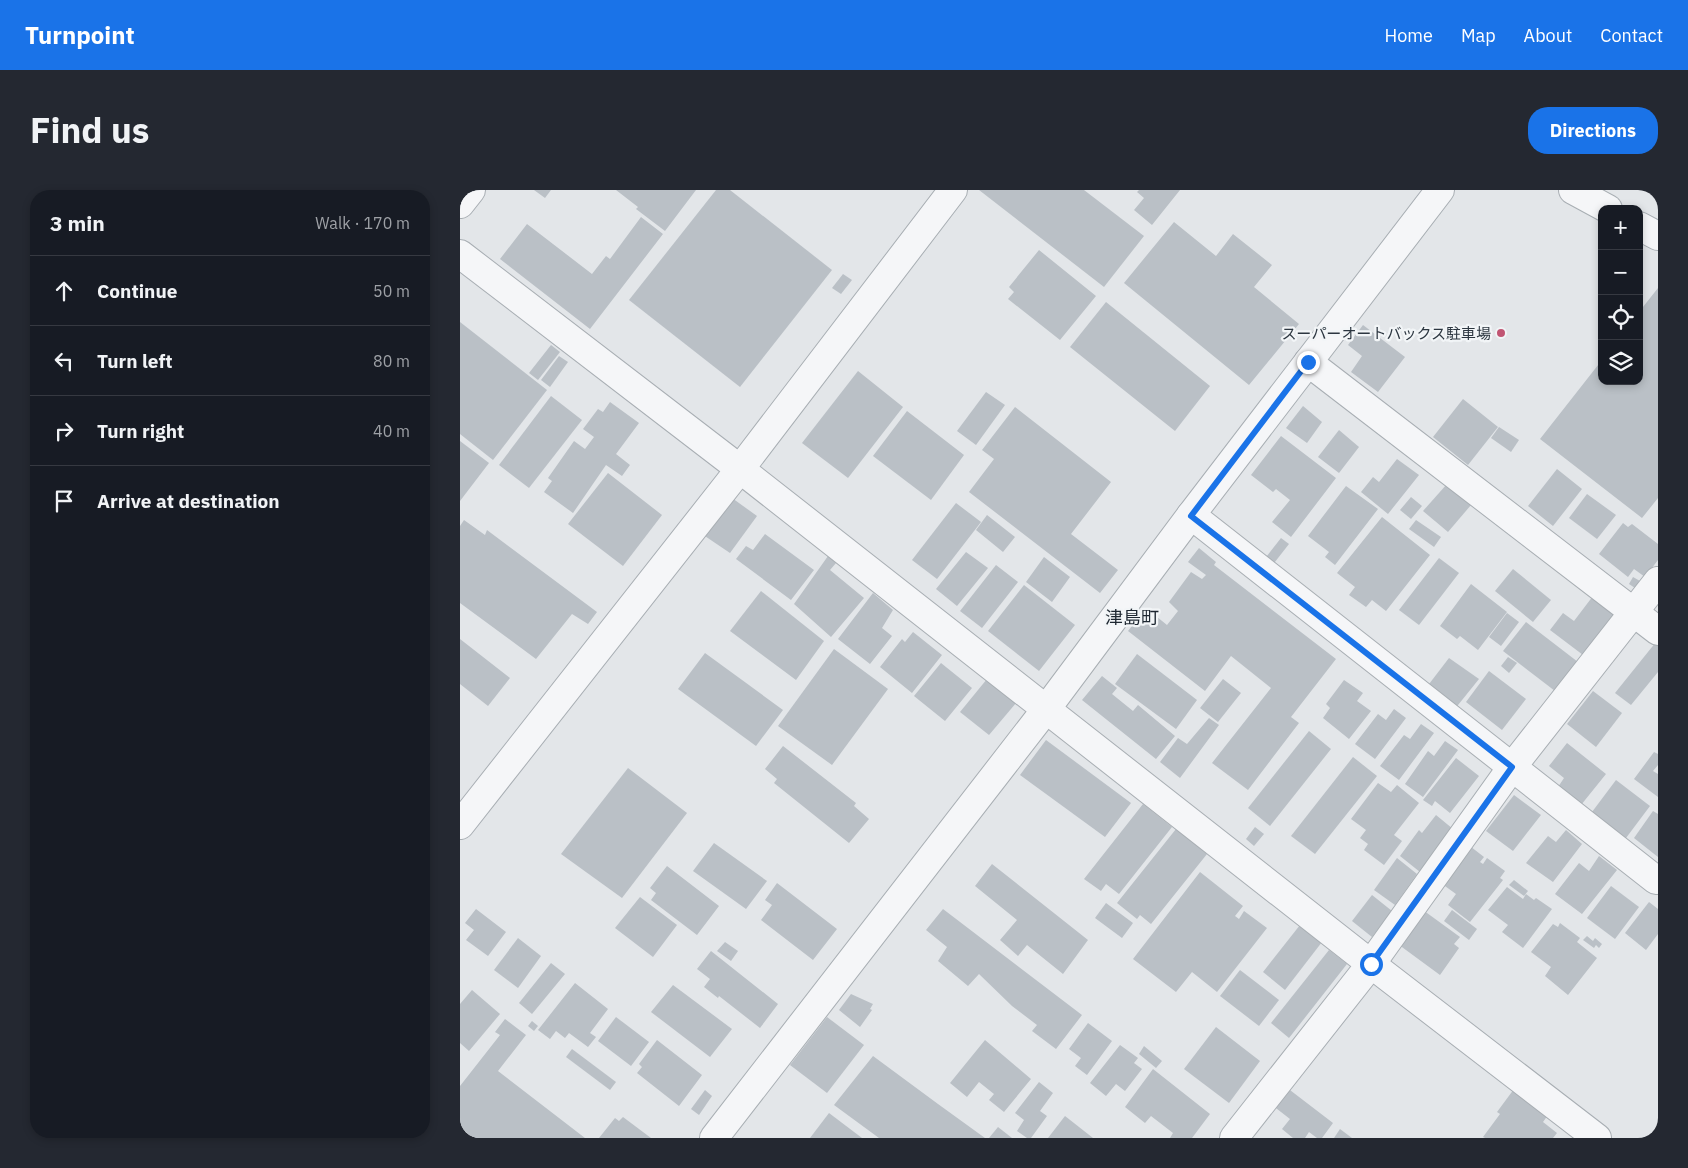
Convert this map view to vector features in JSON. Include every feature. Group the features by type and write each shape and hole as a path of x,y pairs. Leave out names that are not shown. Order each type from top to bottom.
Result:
{"street":[{"path":"460,204 471,190"},
{"path":"460,825 740,469 953,190"},
{"path":"714,1138 1047,708 1440,190"},
{"path":"1573,190 1601,205"},
{"path":"1643,228 1658,236"},
{"path":"460,254 740,469 1371,964 1597,1138"},
{"path":"1308,362 1658,631"},
{"path":"1191,516 1656,880"},
{"path":"1234,1138 1371,964 1512,767 1658,581"}],"building":[{"path":"534,190 551,190 545,198"},
{"path":"616,190 696,190 665,231 636,209 638,207"},
{"path":"716,190 730,190 832,270 740,387 629,300"},
{"path":"979,190 1084,190 1144,236 1104,287"},
{"path":"1139,190 1180,190 1152,225 1134,210 1144,198 1137,192"},
{"path":"641,217 663,234 590,329 500,259 527,224 592,274 606,256 610,259"},
{"path":"1174,222 1216,256 1233,234 1272,265 1254,287 1299,324 1249,385 1124,283"},
{"path":"1039,250 1096,296 1060,340 1008,299 1014,292 1009,287"},
{"path":"843,274 852,280 841,294 832,288"},
{"path":"1658,288 1658,498 1642,518 1540,439 1598,365 1598,385 1643,385 1643,307"},
{"path":"1106,302 1210,386 1175,431 1070,347"},
{"path":"460,322 547,390 493,460 460,434"},
{"path":"1363,325 1405,357 1378,392 1351,372 1362,356 1348,345"},
{"path":"551,345 560,352 538,380 529,373"},
{"path":"559,356 568,362 550,387 541,380"},
{"path":"858,371 903,407 848,478 802,443"},
{"path":"986,392 1005,405 976,445 957,431"},
{"path":"551,396 582,420 529,488 499,465"},
{"path":"1463,399 1498,427 1468,465 1433,437"},
{"path":"610,402 639,423 616,454 630,465 622,476 606,465 573,513 544,492 552,481 548,478 574,441 585,449 594,437 583,429 598,409 603,412"},
{"path":"1303,406 1322,422 1307,443 1286,428"},
{"path":"1015,407 1111,482 1071,534 1118,570 1100,593 969,492 994,459 982,450"},
{"path":"907,411 964,455 931,500 873,456"},
{"path":"1499,427 1519,440 1511,452 1491,438"},
{"path":"1339,430 1359,447 1339,473 1318,457"},
{"path":"1281,436 1336,478 1291,537 1272,522 1290,500 1276,489 1273,492 1251,475"},
{"path":"460,441 489,463 460,501"},
{"path":"1397,459 1419,475 1388,514 1361,492 1373,477 1379,482"},
{"path":"1557,469 1582,489 1553,526 1528,506"},
{"path":"608,473 662,515 623,566 568,524"},
{"path":"1447,484 1471,505 1448,532 1423,511"},
{"path":"1346,486 1378,509 1335,565 1325,557 1329,552 1308,536"},
{"path":"1587,494 1616,515 1597,539 1569,518"},
{"path":"1411,497 1422,506 1411,519 1400,510"},
{"path":"732,498 757,516 730,553 696,530"},
{"path":"956,503 981,522 937,579 912,560"},
{"path":"987,515 1015,537 1003,552 976,530"},
{"path":"1382,517 1430,555 1386,611 1372,600 1366,607 1349,595 1355,587 1337,573"},
{"path":"464,520 485,535 487,530 597,612 588,624 572,614 536,659 460,603 460,526"},
{"path":"1416,520 1441,537 1434,547 1409,529"},
{"path":"1623,523 1628,527 1632,524 1658,544 1658,560 1645,577 1634,569 1628,577 1599,554"},
{"path":"765,534 814,570 791,600 736,559 746,546 753,550"},
{"path":"1281,538 1289,544 1271,567 1263,561"},
{"path":"1199,548 1216,562 1214,565 1336,659 1291,717 1299,723 1248,790 1212,763 1271,688 1231,656 1205,691 1128,631 1146,608 1167,625 1178,611 1169,602 1191,572 1202,579 1206,575 1188,562"},
{"path":"966,552 988,568 957,606 936,589"},
{"path":"828,556 836,563 830,570 864,598 831,637 794,604"},
{"path":"1044,557 1070,577 1052,602 1026,582"},
{"path":"1439,558 1459,573 1419,625 1399,610"},
{"path":"996,565 1018,582 982,628 960,611"},
{"path":"1513,569 1551,600 1533,622 1495,591"},
{"path":"1633,577 1640,581 1635,588 1629,584"},
{"path":"1471,584 1507,612 1478,650 1460,636 1457,639 1440,626"},
{"path":"1024,585 1075,625 1039,671 988,631"},
{"path":"761,591 824,641 796,680 730,631"},
{"path":"873,593 893,610 882,628 892,636 870,664 838,639"},
{"path":"1593,596 1619,617 1587,658 1550,630 1563,613 1574,621"},
{"path":"1507,613 1519,622 1501,646 1489,637"},
{"path":"1526,622 1578,662 1555,691 1503,651"},
{"path":"913,632 942,655 912,693 880,667 902,639 905,642"},
{"path":"460,639 510,678 488,706 460,684"},
{"path":"1656,642 1658,644 1658,672 1631,705 1615,693"},
{"path":"834,649 888,689 832,765 778,726"},
{"path":"705,653 783,710 756,746 678,689"},
{"path":"1137,654 1197,700 1176,729 1115,684"},
{"path":"1508,657 1517,663 1509,673 1501,666"},
{"path":"1449,658 1479,679 1454,710 1426,688"},
{"path":"941,663 972,688 945,721 914,696"},
{"path":"1489,671 1526,699 1502,730 1466,702"},
{"path":"1102,676 1117,688 1112,694 1133,711 1138,705 1175,736 1156,759 1082,700"},
{"path":"987,679 1016,703 989,735 960,712"},
{"path":"1223,679 1241,693 1218,722 1200,708"},
{"path":"1344,680 1363,693 1357,701 1371,711 1349,739 1323,718 1330,708 1326,704"},
{"path":"1593,691 1622,713 1596,747 1567,724"},
{"path":"1394,709 1406,718 1375,759 1355,744 1378,714 1386,720"},
{"path":"1209,718 1219,725 1180,778 1160,762 1178,738 1187,744"},
{"path":"1421,724 1434,733 1399,780 1380,766 1404,735 1410,739"},
{"path":"1309,731 1331,749 1270,826 1248,808"},
{"path":"1046,740 1131,803 1105,837 1020,775"},
{"path":"1445,741 1458,750 1423,797 1405,784 1428,751 1434,756"},
{"path":"1567,743 1606,774 1581,805 1558,787 1564,778 1549,766"},
{"path":"783,746 856,803 854,806 869,819 849,843 774,783 777,779 765,769"},
{"path":"1654,752 1658,754 1658,765 1653,771 1658,774 1658,797 1634,779"},
{"path":"1353,757 1377,776 1315,854 1291,836"},
{"path":"1456,758 1479,776 1450,813 1435,801 1432,806 1423,800"},
{"path":"628,768 687,813 622,898 561,854"},
{"path":"1616,780 1650,806 1626,838 1592,812"},
{"path":"1378,783 1391,792 1397,785 1419,803 1394,835 1402,841 1384,865 1364,850 1368,844 1360,838 1366,830 1351,819"},
{"path":"1514,795 1541,815 1513,851 1486,831"},
{"path":"1143,804 1172,827 1119,894 1106,884 1101,891 1084,879"},
{"path":"1653,811 1658,814 1658,857 1634,838"},
{"path":"1436,815 1453,829 1420,872 1400,856 1419,830 1422,833"},
{"path":"1255,827 1264,834 1254,846 1246,839"},
{"path":"1176,829 1207,854 1151,924 1140,915 1137,919 1117,903"},
{"path":"1566,830 1582,844 1553,882 1526,863 1548,836 1556,842"},
{"path":"714,843 767,881 746,909 693,871"},
{"path":"1466,843 1484,857 1480,862 1483,864 1487,858 1505,871 1500,878 1503,880 1470,922 1448,905 1456,894 1438,881"},
{"path":"1599,856 1617,870 1582,914 1555,894 1579,863 1589,871"},
{"path":"1397,858 1417,874 1395,905 1374,890"},
{"path":"992,864 1088,940 1063,974 1027,945 1018,956 1000,940 1017,920 975,886"},
{"path":"667,866 719,906 697,935 651,900 656,893 650,888"},
{"path":"1200,872 1243,906 1235,916 1239,919 1244,911 1267,928 1217,992 1192,972 1176,992 1133,959"},
{"path":"1514,880 1528,891 1524,896 1509,885"},
{"path":"777,883 837,929 813,960 761,920 772,905 765,900"},
{"path":"1611,886 1639,907 1615,939 1587,918"},
{"path":"1507,887 1523,899 1526,894 1534,900 1536,898 1552,909 1523,948 1502,932 1508,925 1488,910"},
{"path":"1372,895 1392,911 1372,937 1352,921"},
{"path":"640,897 677,925 653,957 615,928"},
{"path":"1649,902 1658,909 1658,934 1646,950 1625,933"},
{"path":"1106,903 1133,923 1122,938 1095,918"},
{"path":"1416,905 1460,937 1454,944 1459,948 1440,975 1391,939"},
{"path":"476,909 506,932 488,956 466,940 474,930 465,923"},
{"path":"943,909 1082,1015 1056,1049 1032,1031 1037,1025 1012,1006 979,974 968,986 938,961 947,947 926,930"},
{"path":"1452,910 1477,929 1469,940 1444,921"},
{"path":"1560,923 1580,938 1577,942 1597,958 1568,995 1545,976 1551,967 1531,952 1553,924 1558,927"},
{"path":"1300,925 1322,942 1285,990 1263,972"},
{"path":"1587,936 1593,941 1595,938 1602,944 1599,948 1596,945 1594,948 1583,940"},
{"path":"518,938 541,956 518,988 494,970"},
{"path":"725,942 738,951 731,961 717,951"},
{"path":"1329,950 1347,964 1289,1038 1271,1023"},
{"path":"711,951 778,1004 760,1028 719,996 718,998 704,987 710,979 697,969"},
{"path":"551,963 565,974 532,1014 519,1003"},
{"path":"1240,970 1279,1000 1259,1026 1220,996"},
{"path":"575,983 608,1009 590,1033 596,1037 588,1047 569,1033 565,1038 556,1031 550,1039 538,1030"},
{"path":"673,985 732,1029 710,1057 651,1012"},
{"path":"472,990 500,1014 469,1051 460,1043 460,1004"},
{"path":"851,994 873,1004 870,1009 872,1010 860,1027 839,1010"},
{"path":"616,1017 649,1042 631,1066 598,1041"},
{"path":"827,1017 864,1045 827,1093 790,1065"},
{"path":"505,1019 526,1035 498,1071 585,1138 460,1138 460,1086 500,1035 495,1032"},
{"path":"532,1021 538,1026 534,1031 528,1026"},
{"path":"1088,1023 1112,1041 1087,1075 1075,1066 1081,1058 1069,1049"},
{"path":"1216,1027 1260,1061 1229,1103 1184,1069"},
{"path":"657,1040 702,1075 679,1106 637,1073 642,1067 639,1064"},
{"path":"985,1040 1031,1079 1004,1112 989,1100 994,1094 979,1082 967,1097 950,1083"},
{"path":"1120,1045 1138,1058 1134,1063 1142,1069 1125,1091 1116,1084 1106,1096 1090,1083"},
{"path":"1144,1046 1162,1061 1156,1068 1139,1054"},
{"path":"572,1049 616,1082 610,1090 566,1057"},
{"path":"873,1056 985,1138 879,1138 834,1105"},
{"path":"1153,1069 1210,1114 1192,1138 1170,1138 1173,1133 1151,1116 1145,1123 1125,1107"},
{"path":"1039,1082 1053,1093 1040,1111 1047,1116 1031,1138 1027,1138 1017,1131 1024,1120 1015,1113"},
{"path":"1286,1087 1333,1123 1322,1138 1317,1138 1309,1132 1305,1138 1293,1138 1282,1129 1290,1119 1272,1105"},
{"path":"1514,1089 1548,1115 1543,1122 1557,1133 1553,1138 1483,1137 1500,1114 1497,1112"},
{"path":"705,1090 712,1096 699,1115 691,1109"},
{"path":"829,1113 862,1138 810,1138"},
{"path":"1065,1116 1093,1138 1048,1138"},
{"path":"623,1117 651,1138 599,1138 615,1118 619,1121"},
{"path":"998,1127 1012,1138 989,1138"},
{"path":"1340,1129 1352,1138 1334,1138"}],"place":[{"name":"スーパーオートバックス駐車場","path":"1501,333"}],"district":[{"name":"津島町","path":"1132,617"}],"route":[{"path":"1308,362 1191,516 1512,767 1371,964"}]}
